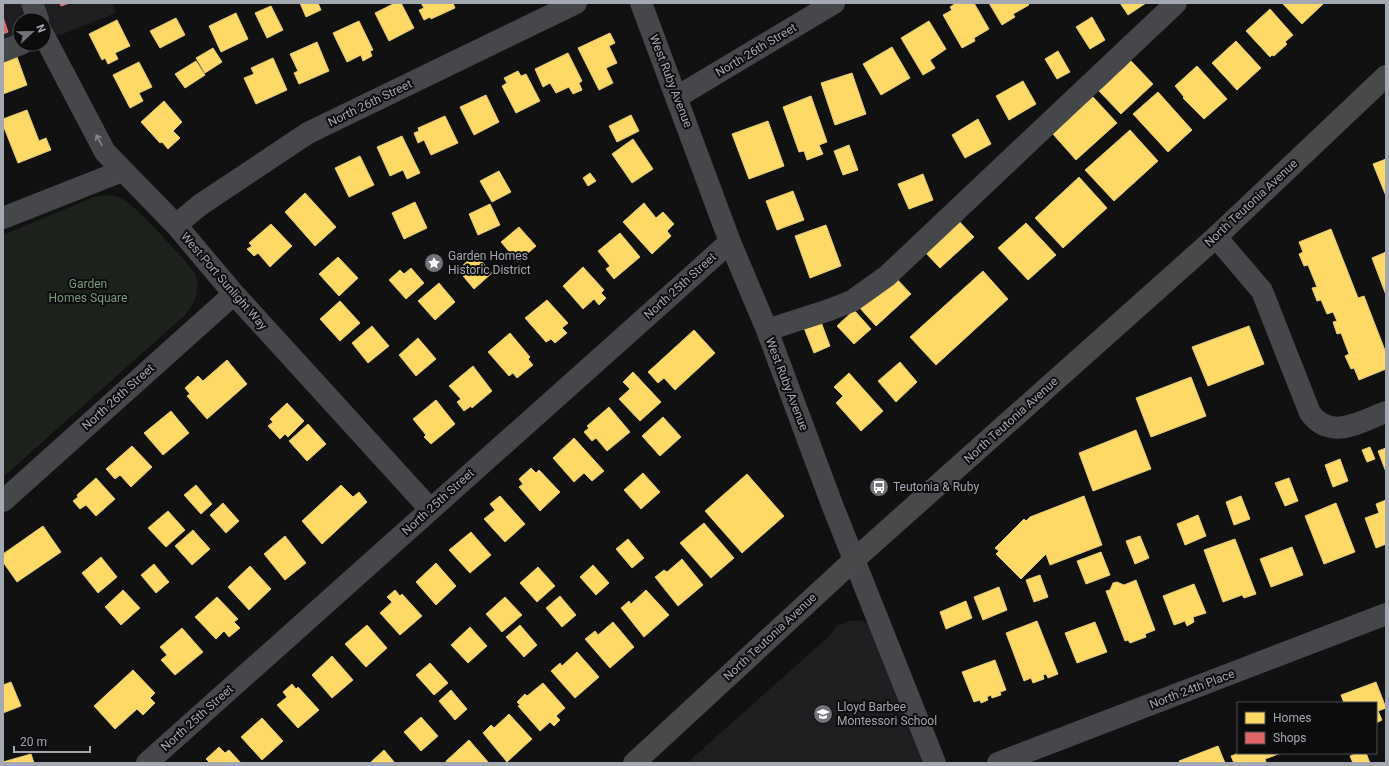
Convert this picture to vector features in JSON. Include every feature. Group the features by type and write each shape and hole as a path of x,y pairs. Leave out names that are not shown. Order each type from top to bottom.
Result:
{"main road":[{"name":"North Teutonia Avenue","path":"634,763 854,559 1216,237 1386,76"}],"street":[{"name":"North 26th Street","path":"176,225 200,205 308,133 576,3"},
{"name":"West Ruby Avenue","path":"641,3 730,242 767,330 854,559 935,763"},
{"name":"North 26th Street","path":"677,97 834,3"},
{"path":"767,330 852,301 887,276 1176,3"},
{"name":"West Port Sunlight Way","path":"52,51 105,152 176,225 234,294 430,509"},
{"path":"3,218 122,171"},
{"path":"1216,237 1262,291 1310,413 1316,421 1326,427 1336,428 1348,426 1386,412"},
{"name":"North 25th Street","path":"148,763 730,242"},
{"name":"North 26th Street","path":"3,501 234,294"},
{"name":"North 24th Place","path":"998,763 1386,614"}],"shaded area":[{"path":"3,3 112,3 116,13 60,35 52,34 52,12 12,12 12,37 3,41"},
{"name":"Lloyd Barbee Montessori School","path":"860,620 869,624 923,763 687,763 828,637 837,626 849,621"}],"green space":[{"name":"Garden Homes Square","path":"108,195 120,197 129,203 184,259 195,274 197,280 196,296 184,316 3,477 3,235 94,197"}],"building: Homes":[{"path":"300,3 318,3 321,10 306,17"},
{"path":"395,3 401,3 414,28 389,41 375,13"},
{"path":"421,3 453,3 455,8 431,19 430,17 424,20 419,10 424,8"},
{"path":"956,3 974,3 989,29 974,38 975,41 962,48 943,15 952,10 950,7"},
{"path":"989,3 1027,3 1029,5 1013,14 1015,17 1002,25"},
{"path":"1120,3 1146,3 1128,15"},
{"path":"1282,3 1322,3 1323,4 1302,24"},
{"path":"271,6 283,30 267,38 255,13"},
{"path":"1270,9 1293,35 1285,42 1287,44 1274,56 1272,55 1270,57 1246,31"},
{"path":"236,13 248,39 221,52 209,26"},
{"path":"1092,17 1105,40 1090,49 1076,27"},
{"path":"176,18 185,35 160,48 150,31"},
{"path":"117,20 130,46 115,53 118,59 108,64 105,58 102,60 89,34"},
{"path":"359,21 373,50 370,51 372,56 363,61 361,55 347,62 333,33"},
{"path":"929,21 946,49 930,60 935,68 923,75 901,38"},
{"path":"610,33 615,43 609,46 617,63 606,68 613,83 599,90 578,48"},
{"path":"1236,41 1261,68 1237,90 1212,63"},
{"path":"317,42 329,71 299,84 294,73 298,71 290,54"},
{"path":"892,47 910,78 881,95 863,64"},
{"path":"213,48 222,62 205,73 196,58"},
{"path":"1058,51 1070,72 1057,79 1045,59"},
{"path":"568,53 582,81 579,83 582,90 573,94 569,87 556,93 550,83 543,87 535,69"},
{"path":"17,57 27,85 3,94 3,63"},
{"path":"273,58 287,90 256,104 244,78 254,74 251,68"},
{"path":"196,61 205,75 185,88 175,74"},
{"path":"1131,61 1153,84 1121,114 1099,91"},
{"path":"139,62 152,87 139,93 143,101 130,108 113,75"},
{"path":"1197,66 1227,99 1204,119 1183,98 1184,97 1175,86"},
{"path":"518,71 521,76 526,74 540,101 516,113 502,86 507,83 504,78"},
{"path":"852,73 866,114 835,125 821,83"},
{"path":"1023,81 1036,104 1009,120 996,96"},
{"path":"1158,92 1192,130 1168,152 1133,114"},
{"path":"486,95 499,122 474,135 460,107"},
{"path":"811,96 827,142 819,145 823,154 807,160 804,151 799,152 783,107"},
{"path":"1093,97 1117,123 1076,160 1052,133"},
{"path":"164,101 182,122 173,131 180,138 168,149 162,142 160,143 141,122"},
{"path":"27,110 39,141 46,138 51,150 18,163 3,125 3,119"},
{"path":"631,115 639,131 617,142 609,126"},
{"path":"445,116 458,143 431,155 424,140 418,143 414,133 419,131 418,128"},
{"path":"978,119 991,144 965,158 952,135"},
{"path":"768,121 784,166 749,179 732,134"},
{"path":"1130,130 1158,161 1114,201 1085,170"},
{"path":"402,136 420,173 407,179 403,170 390,176 377,147"},
{"path":"633,139 653,169 632,183 612,154"},
{"path":"849,145 858,170 843,175 834,151"},
{"path":"360,156 374,185 349,197 335,168"},
{"path":"1386,159 1386,196 1373,164"},
{"path":"499,171 511,192 492,202 480,181"},
{"path":"590,173 596,181 588,186 583,178"},
{"path":"923,174 933,200 909,209 898,184"},
{"path":"1079,177 1107,208 1063,248 1035,218"},
{"path":"793,191 804,220 777,230 766,201"},
{"path":"305,193 336,227 315,246 285,212"},
{"path":"415,202 427,228 404,239 392,213"},
{"path":"644,203 656,218 663,212 674,224 667,231 671,236 652,254 623,222"},
{"path":"490,204 500,225 478,235 469,214"},
{"path":"956,218 974,237 940,268 923,250"},
{"path":"1026,223 1056,255 1028,280 998,248"},
{"path":"271,224 292,246 270,267 258,253 254,256 247,249 252,246 249,243"},
{"path":"826,225 841,266 810,278 795,236"},
{"path":"519,227 536,246 518,262 501,242"},
{"path":"1331,229 1358,298 1364,296 1386,353 1386,369 1359,380 1354,368 1351,369 1345,356 1349,354 1341,333 1337,334 1333,322 1337,321 1333,312 1327,314 1321,300 1317,301 1312,288 1317,287 1308,265 1304,266 1299,254 1303,252 1299,242"},
{"path":"620,233 640,257 614,279 606,269 610,266 598,251"},
{"path":"1386,252 1386,295 1372,258"},
{"path":"475,254 492,273 474,289 458,270"},
{"path":"338,257 358,278 339,296 319,274"},
{"path":"583,267 604,290 601,293 606,298 599,305 594,299 583,309 563,286"},
{"path":"411,268 424,283 406,299 389,280 400,270 404,274"},
{"path":"983,271 1008,299 936,365 910,337"},
{"path":"894,276 911,294 876,326 859,307"},
{"path":"439,283 455,302 435,320 418,301"},
{"path":"547,300 568,323 562,328 567,333 555,343 551,339 546,342 525,318"},
{"path":"340,301 360,323 340,341 320,319"},
{"path":"854,310 871,329 854,344 837,326"},
{"path":"821,322 830,346 814,353 804,328"},
{"path":"372,326 389,346 368,363 352,343"},
{"path":"1249,326 1264,364 1208,386 1192,347"},
{"path":"694,330 715,353 675,390 664,378 658,383 648,372"},
{"path":"510,333 530,357 528,359 533,365 517,378 513,373 509,376 488,352"},
{"path":"418,338 436,359 416,376 399,355"},
{"path":"227,360 247,384 207,419 187,396 190,394 185,388 198,376 203,381"},
{"path":"900,362 917,382 896,402 878,381"},
{"path":"473,366 492,391 472,408 471,406 464,411 457,402 461,399 449,386"},
{"path":"633,372 661,402 640,421 619,399 630,389 623,382"},
{"path":"849,373 883,411 861,431 836,403 843,396 834,387"},
{"path":"1191,377 1206,416 1151,437 1136,398"},
{"path":"436,400 455,424 431,444 424,437 426,435 413,419"},
{"path":"287,403 304,421 288,437 285,434 280,439 268,426 273,422 270,419"},
{"path":"609,407 630,432 607,451 596,438 592,441 584,432 589,428 587,426"},
{"path":"171,411 189,433 163,455 144,433"},
{"path":"663,417 681,437 660,456 642,436"},
{"path":"308,424 326,444 307,461 289,441"},
{"path":"1136,430 1151,469 1093,491 1079,453"},
{"path":"574,438 604,471 592,481 584,473 574,482 553,458"},
{"path":"132,446 152,467 131,487 120,475 115,479 106,469"},
{"path":"1370,447 1375,459 1367,462 1362,450"},
{"path":"1386,448 1386,472 1378,451"},
{"path":"1340,459 1348,481 1333,487 1325,465"},
{"path":"531,468 536,473 539,470 560,492 540,511 519,487 523,484 519,479"},
{"path":"643,473 660,492 641,509 624,490"},
{"path":"747,474 784,516 742,553 705,511"},
{"path":"96,478 115,499 96,516 86,505 80,509 73,501 78,497 77,495"},
{"path":"1289,478 1298,501 1285,506 1275,483"},
{"path":"196,485 212,504 201,514 184,495"},
{"path":"341,485 353,497 359,492 367,502 322,544 302,521"},
{"path":"500,496 525,524 505,542 484,519 495,510 490,504"},
{"path":"1084,496 1102,545 1050,565 1046,554 1021,579 996,554 999,551 995,548 1024,519 1026,521 1030,517"},
{"path":"1241,496 1250,519 1234,525 1226,502"},
{"path":"1386,500 1386,544 1376,548 1365,518 1379,513 1376,504"},
{"path":"223,503 239,521 226,533 210,515"},
{"path":"1336,503 1355,552 1324,564 1305,516"},
{"path":"168,511 185,530 166,547 148,528"},
{"path":"1198,515 1206,536 1185,545 1177,524"},
{"path":"704,523 734,558 711,578 680,543"},
{"path":"43,526 61,552 17,582 3,562 3,554"},
{"path":"193,530 210,549 192,565 175,546"},
{"path":"471,532 491,555 470,573 449,550"},
{"path":"285,536 306,563 285,580 264,554"},
{"path":"1140,536 1149,558 1135,564 1126,541"},
{"path":"628,539 644,558 632,568 616,549"},
{"path":"1235,539 1256,594 1244,598 1242,595 1223,602 1204,550"},
{"path":"1292,547 1303,575 1271,587 1260,559"},
{"path":"1101,552 1110,575 1086,584 1077,561"},
{"path":"101,557 117,577 98,593 82,573"},
{"path":"682,559 703,585 678,606 655,577 664,570 667,572"},
{"path":"436,563 456,586 436,605 416,582"},
{"path":"154,564 169,582 156,593 141,575"},
{"path":"593,565 609,583 596,595 580,577"},
{"path":"250,566 271,589 249,610 228,587"},
{"path":"538,567 555,586 537,602 520,583"},
{"path":"1040,575 1048,597 1034,602 1026,580"},
{"path":"1136,580 1155,630 1145,634 1146,637 1130,643 1128,640 1125,641 1106,591 1110,590 1113,583 1117,582 1124,585"},
{"path":"1194,584 1206,613 1193,617 1194,622 1187,626 1185,621 1174,625 1163,596"},
{"path":"999,587 1007,610 983,620 974,597"},
{"path":"123,590 140,608 121,625 105,607"},
{"path":"395,590 400,596 402,594 422,616 400,635 380,613 392,602 387,597"},
{"path":"646,590 669,615 644,637 621,608 629,601 631,604"},
{"path":"560,596 576,615 562,627 546,608"},
{"path":"217,597 238,619 234,622 240,628 229,637 224,631 216,639 195,617"},
{"path":"505,597 522,615 502,632 486,614"},
{"path":"966,601 972,618 946,629 940,612"},
{"path":"1037,621 1058,674 1048,678 1046,674 1043,675 1044,679 1033,683 1031,678 1024,681 1006,633"},
{"path":"613,622 634,647 610,668 585,639 595,631 598,635"},
{"path":"1095,622 1107,652 1077,663 1065,633"},
{"path":"367,625 387,648 366,667 345,644"},
{"path":"520,625 537,645 524,657 506,637"},
{"path":"470,627 487,646 468,663 451,645"},
{"path":"182,628 203,652 175,675 161,660 167,655 160,647"},
{"path":"577,652 599,677 575,698 551,671 560,663 562,666"},
{"path":"332,656 353,680 332,698 312,675"},
{"path":"995,660 1006,690 1000,692 1001,695 992,698 991,695 987,697 988,700 981,703 980,700 974,702 962,672"},
{"path":"430,663 448,683 434,695 416,675"},
{"path":"133,670 155,693 150,698 155,703 143,715 137,709 115,729 94,706"},
{"path":"11,682 21,706 3,713 3,685"},
{"path":"1376,682 1386,708 1378,711 1382,720 1377,722 1377,702 1344,702 1341,695"},
{"path":"543,683 565,708 556,716 560,720 554,726 550,722 540,731 518,706 520,705 517,702 525,694 527,696"},
{"path":"292,684 296,689 298,687 319,710 298,728 277,705 287,697 283,692"},
{"path":"451,690 467,709 455,720 439,701"},
{"path":"509,714 532,739 507,762 483,733 491,725 494,728"},
{"path":"421,717 438,736 421,751 404,732"},
{"path":"262,718 283,741 262,760 241,737"},
{"path":"469,740 489,763 447,763 446,761"},
{"path":"1218,746 1225,763 1180,763 1179,761"},
{"path":"219,747 225,753 229,750 241,763 210,763 206,759"},
{"path":"384,750 395,763 371,762"},
{"path":"31,754 34,763 3,763 3,762"},
{"path":"1237,754 1278,754 1265,759 1266,762 1264,763 1234,763 1231,756"},
{"path":"1355,754 1366,754 1370,763 1353,763 1350,756"}],"building: Shops":[{"path":"60,3 70,3 61,6"},
{"path":"3,17 8,32 3,34"}],"place":[{"name":"Garden Homes Historic District","path":"434,263"},
{"name":"Teutonia & Ruby","path":"879,487"},
{"name":"Lloyd Barbee Montessori School","path":"823,714"}]}
